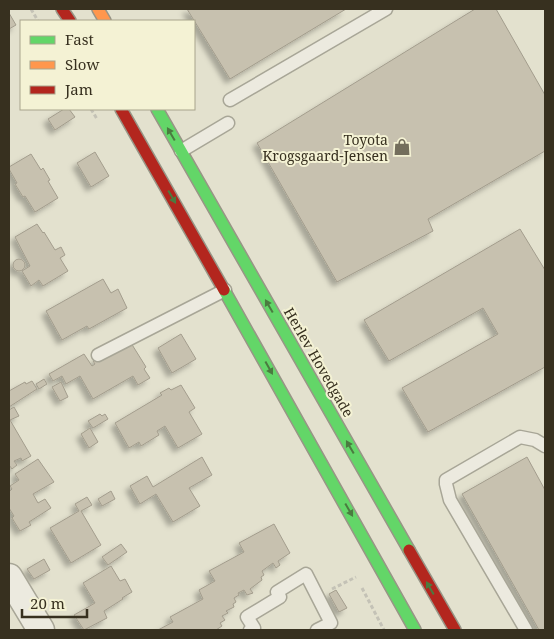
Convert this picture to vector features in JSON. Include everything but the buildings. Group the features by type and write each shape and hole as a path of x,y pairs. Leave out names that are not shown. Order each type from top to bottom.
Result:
{"main road":[{"path":"62,9 69,20"},
{"path":"98,9 104,20"},
{"path":"122,110 225,290 415,630"},
{"name":"Herlev Hovedgade","path":"157,110 455,630"}],"street":[{"path":"9,577 41,630"}],"lane":[{"path":"230,100 386,9"},
{"path":"181,151 228,123"},
{"path":"98,355 225,290"},
{"path":"526,630 450,500 446,480 520,437 535,440 545,446"},
{"path":"250,630 254,628 247,617 280,597 277,592 306,574 331,623 317,630"}],"path":[{"path":"31,9 37,20"},
{"path":"318,596 356,577"}],"traffic: fast":[{"path":"158,110 409,550"},
{"path":"224,290 415,630"}],"traffic: slow":[{"path":"98,9 104,20"}],"traffic: jam":[{"path":"62,9 69,20"},
{"path":"122,110 224,290"},
{"path":"409,550 455,630"}],"place":[{"name":"Toyota Krogsgaard-Jensen","path":"402,147"}]}
